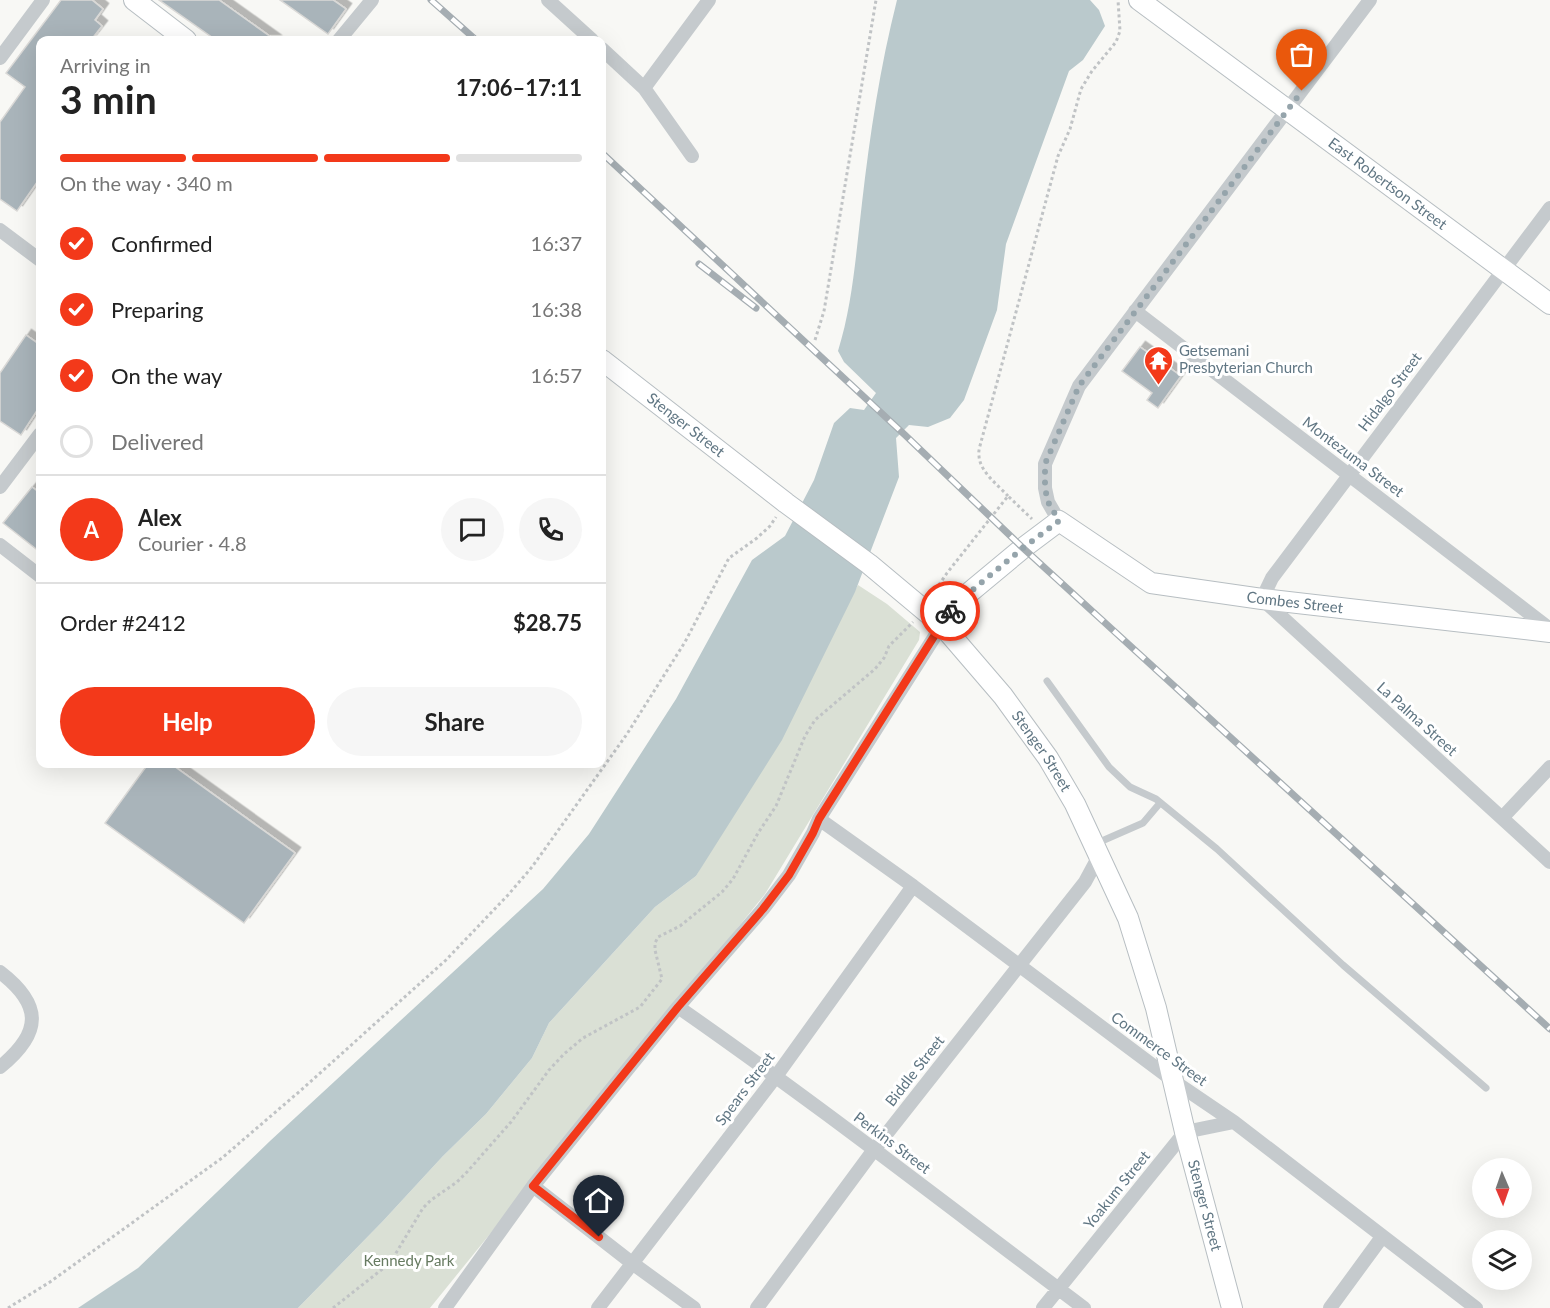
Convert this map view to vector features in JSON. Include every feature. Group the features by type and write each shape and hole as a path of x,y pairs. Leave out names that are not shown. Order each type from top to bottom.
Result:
{"street":[{"path":"0,58 43,0"},
{"path":"134,0 181,36"},
{"path":"549,0 588,36"},
{"path":"644,88 709,0"},
{"name":"East Robertson Street","path":"1139,0 1550,304"},
{"path":"445,1308 533,1186 678,1007 763,909 789,875 819,819 952,607 1052,526 1045,488 1045,464 1079,386 1370,0"},
{"path":"342,36 369,1"},
{"path":"606,53 644,88 692,156"},
{"name":"Hidalgo Street","path":"1262,599 1272,578 1550,208"},
{"path":"0,230 36,257"},
{"name":"Montezuma Street","path":"1135,311 1550,630"},
{"name":"Stenger Street","path":"606,363 786,503 870,564 942,625 1003,696 1048,758 1075,804 1128,918 1156,1008 1185,1132 1232,1308"},
{"path":"0,487 36,439"},
{"name":"Combes Street","path":"1052,526 1151,583 1262,599 1550,630"},
{"path":"0,545 36,573"},
{"name":"La Palma Street","path":"1262,599 1550,862"},
{"path":"1502,818 1550,767"},
{"name":"Commerce Street","path":"819,819 913,886 1175,1082 1234,1122 1476,1308"},
{"name":"Biddle Street","path":"757,1308 873,1151 1085,882 1097,850"},
{"name":"Spears Street","path":"598,1308 777,1076 913,886"},
{"path":"0,972 15,984 30,1004 33,1016 26,1040 17,1053 0,1067"},
{"name":"Perkins Street","path":"678,1007 777,1076 873,1151 1084,1308"},
{"path":"1185,1132 1234,1122"},
{"name":"Yoakum Street","path":"1043,1308 1185,1132"},
{"path":"533,1186 694,1308"},
{"path":"1330,1308 1382,1237"}],"lane":[{"path":"1047,681 1109,767 1130,787 1160,803 1217,849 1343,965 1486,1088"},
{"path":"1097,850 1143,823 1160,803"}],"path":[{"path":"815,340 824,311 876,0"},
{"path":"1052,526 1008,496 987,473 979,456 1058,156 1070,129 1081,89 1092,71 1116,42 1120,31 1118,0"},
{"path":"333,1308 390,1263 423,1208 467,1172 511,1122 549,1070 564,1054 583,1038 640,1007 662,979 654,943 658,937 680,926 728,885 776,806 814,720 875,669 889,646 911,625 947,573 1008,496"},
{"path":"606,764 685,642 729,558 770,526 786,503"},
{"path":"9,1308 50,1282 222,1158 446,960 508,895 538,859 604,768"}],"green space":[{"name":"Kennedy Park","path":"858,585 887,604 920,632 919,640 765,894 430,1308 298,1308 486,1114 532,1058 549,1023 655,907 696,876"}],"shaded area":[{"path":"897,0 1090,0 1099,10 1105,26 1083,60 1069,71 1006,244 997,310 964,400 950,418 928,427 909,425 896,438 899,477 855,592 782,740 696,876 655,907 549,1023 532,1058 486,1114 298,1308 78,1308 138,1268 270,1141 543,889 589,834 676,699 752,560 785,536 814,480 834,423 850,408 864,410 876,393 844,362 838,351 851,296 876,101"}],"building":[{"path":"61,0 92,0 103,9 95,20 102,26 94,36 36,36 36,184 17,211 0,199 0,122 25,87 6,73"},
{"path":"159,0 219,0 269,36 210,36"},
{"path":"280,0 333,0 346,9 328,34"},
{"path":"26,335 36,342 36,412 21,435 0,421 0,373"},
{"name":"Getsemani Presbyterian Church","path":"1140,347 1181,376 1158,408 1147,400 1152,393 1122,371"},
{"path":"32,487 36,490 36,549 3,523"},
{"path":"145,768 177,768 295,853 244,923 105,823"}],"railway":[{"path":"431,0 472,36"},
{"path":"606,157 1023,548 1550,1029"},
{"path":"699,264 756,308"}],"way so far":[{"path":"950,611 1023,548 1059,521 1048,502 1045,488 1045,464 1079,386 1302,91"}],"place":[{"name":"Getsemani Presbyterian Church","path":"1158,386"}],"route":[{"path":"599,1237 533,1186 678,1007 763,909 789,875 819,819 950,611"}]}
